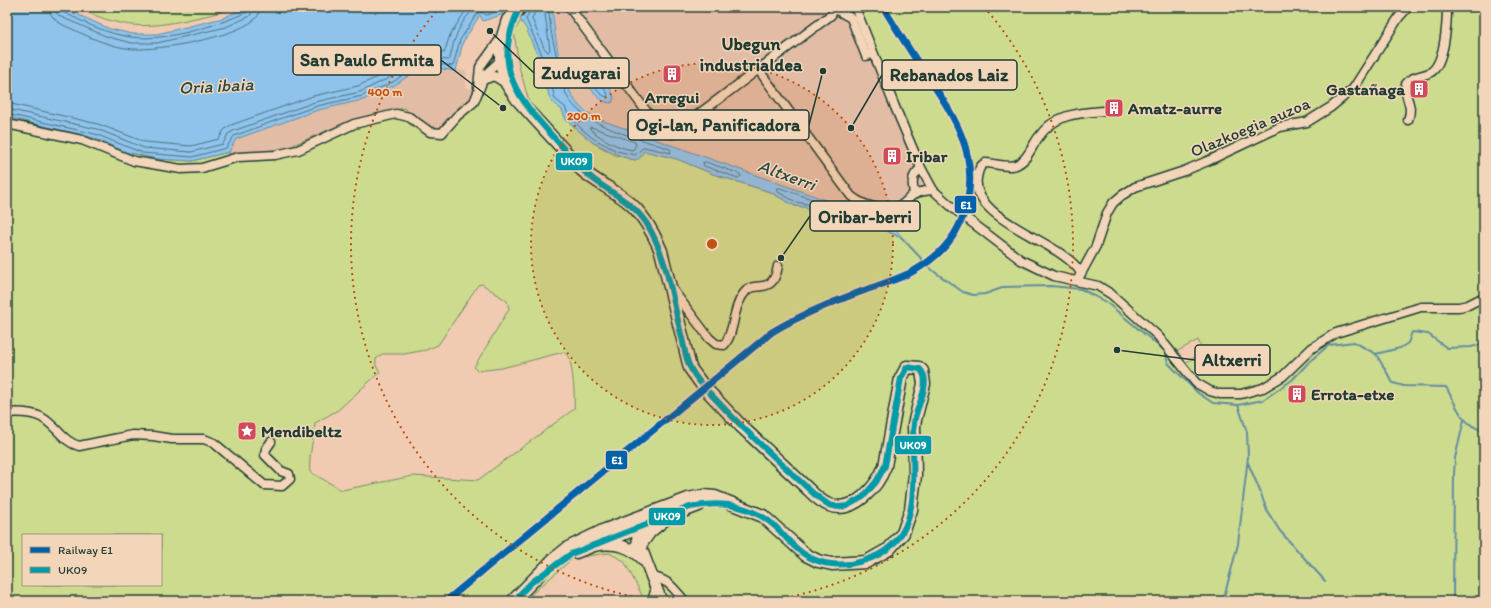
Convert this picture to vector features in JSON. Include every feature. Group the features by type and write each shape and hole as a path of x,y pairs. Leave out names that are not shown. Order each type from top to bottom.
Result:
{"highway":[{"path":"519,8 508,20 501,59 511,87 582,170 636,209 654,234 661,251 671,286 687,362 694,375 742,427 787,471 820,500 829,505 844,505 857,501 876,485 885,466 901,378 907,367 919,368 924,375 924,384 914,424 915,476 911,510 903,532 889,549 866,562 832,564 818,561 806,555 763,516 715,497 703,496 670,511 590,541"},
{"path":"505,38 511,87"},
{"path":"513,601 532,582 590,541 626,526 637,529 642,520 670,511"}],"main road":[{"path":"638,546 670,511"},
{"path":"637,529 640,532 638,546 648,563 661,601"},
{"path":"590,541 603,544 638,546"}],"street":[{"path":"569,7 663,133 672,134 831,15 835,8 851,18 866,56 873,53"},
{"path":"855,7 921,168 933,190 953,208 1021,260 1054,276 1098,286 1114,297 1168,346 1196,383 1210,391 1230,395 1252,392 1273,382 1290,370 1319,342 1336,333 1421,307 1459,307 1468,305 1484,297"},
{"name":"Olazkoegia auzoa","path":"1077,281 1096,246 1107,213 1121,196 1135,187 1184,171 1280,127 1307,122 1331,107 1353,89 1399,16 1408,7"},
{"path":"1408,120 1411,112 1410,104 1406,96 1406,84 1415,76 1430,73 1435,68 1442,54 1447,7"},
{"path":"7,124 82,140 134,162 181,169 202,168 238,157 275,155 298,150 354,124 396,114 410,117 430,132 442,133 478,97 482,62 505,38"},
{"path":"480,77 489,58 497,56 501,59"},
{"path":"758,69 854,198 876,207 896,207 902,205 914,194 933,190"},
{"path":"480,77 494,76 502,79 511,87"},
{"path":"1081,273 1070,261 994,213 982,198 976,182 979,169 985,163 1012,166 1018,164 1030,151 1039,136 1059,119 1072,113 1103,111"},
{"path":"914,194 912,179 915,173 921,168"},
{"path":"671,286 709,338 716,344 724,345 729,336 737,307 746,291 749,288 760,288 770,283 776,277 778,266"},
{"path":"7,413 24,412 42,418 72,444 79,446 133,435 172,439 204,439 214,443 264,485 282,486 290,479 289,474 282,471 265,455 266,449 271,442"},
{"path":"652,601 654,583 660,578 669,583 685,601"}],"shaded area":[{"path":"552,7 853,7 925,181 926,189 889,212 865,214 598,119 581,108 571,96 557,43"},
{"path":"423,66 466,71 466,88 475,89 475,93 472,98 459,107 441,129 316,137 277,152 230,155 229,152 236,139 318,110 363,100 395,85"}],"green space":[{"path":"75,7 232,7 217,13 174,23 145,26 119,23"},
{"path":"529,7 536,18 592,142 615,155 635,160 643,150 677,159 713,174 770,192 795,206 805,207 828,223 844,218 853,218 880,227 898,237 890,226 865,214 889,212 926,189 925,181 853,7 1484,7 1484,601 645,601 624,561 609,553 573,558 524,601 7,601 7,117 94,138 126,152 159,159 192,161 229,152 230,155 277,152 354,119 404,108 425,125 435,129 441,129 459,107 472,98 475,93 475,89 493,78 530,105 519,66 514,32","holes":["482,284 507,301 509,309 474,367 477,371 502,368 563,352 569,356 573,376 574,409 478,480 413,476 342,490 310,472 310,460 315,423 338,410 380,372 376,366 376,359 382,354 404,354 426,350 438,345 478,285","1198,340 1203,352 1185,363 1176,352"]}],"water":[{"name":"Oria ibaia","path":"7,7 61,7 110,29 133,34 157,34 223,18 247,7 510,7 507,13 483,21 480,15 463,42 456,71 423,66 395,85 363,100 318,110 236,139 229,152 192,161 158,159 126,152 94,138 7,117"},
{"path":"529,7 552,7 557,46 563,73 568,86 573,98 580,107 598,119 865,214 891,226 902,238 873,225 845,217 828,223 820,221 805,207 795,206 770,192 713,174 677,159 644,151 640,158 635,160 623,157 592,142 566,120 562,110 552,102 549,97 546,81 536,73 539,56 524,25 520,20"},
{"path":"588,67 592,67 599,73 611,90 614,98 612,103 602,100 590,87 584,71"}],"waterway":[{"name":"Altxerri","path":"901,237 932,270 963,292 973,295 985,294 1005,287 1051,286 1081,289 1106,302 1165,351 1168,363 1198,393 1213,403 1238,405 1263,400 1292,380 1310,361 1329,345 1354,342 1376,354 1393,383 1404,386 1446,387 1460,414 1470,424 1484,431"},
{"path":"1376,354 1400,348 1408,343 1412,332 1428,334 1447,348 1471,347 1484,344"},
{"path":"1223,601 1238,544 1248,457 1247,432 1238,405"},
{"path":"1453,601 1454,474 1455,458 1464,420"},
{"path":"1248,463 1267,511 1280,531 1325,581"}],"rail line":[{"name":"E1","path":"446,601 772,332 793,320 826,305 896,279 918,269 935,256 955,233 964,213 969,191 970,171 960,132 941,96 908,48 883,7"}],"transit line":[{"name":"UK09","path":"513,601 532,582 571,554 690,507 703,505 715,504 738,506 749,510 769,522 803,553 813,559 825,563 851,564 882,553 895,542 904,529 910,513 913,478 913,427 923,393 925,380 920,369 907,367 901,378 885,466 876,482 863,497 847,506 838,507 829,505 814,494 767,451 705,388 697,379 689,365 664,264 654,237 647,224 629,204 582,170 542,125 520,95 512,80 508,64 508,47 512,28 520,7"}],"place":[{"name":"Zudugarai","path":"490,31"},
{"name":"Ogi-lan, Panificadora","path":"823,71"},
{"name":"Arregui","path":"672,74"},
{"name":"Gastañaga","path":"1419,89"},
{"name":"San Paulo Ermita","path":"503,108"},
{"name":"Amatz-aurre","path":"1114,108"},
{"name":"Rebanados Laiz","path":"851,128"},
{"name":"Iribar","path":"892,156"},
{"name":"Oribar-berri","path":"781,258"},
{"name":"Altxerri","path":"1117,350"},
{"name":"Errota-etxe","path":"1297,394"},
{"name":"Mendibeltz","path":"247,431"}],"district":[{"name":"Ubegun industrialdea","path":"751,54"}]}
